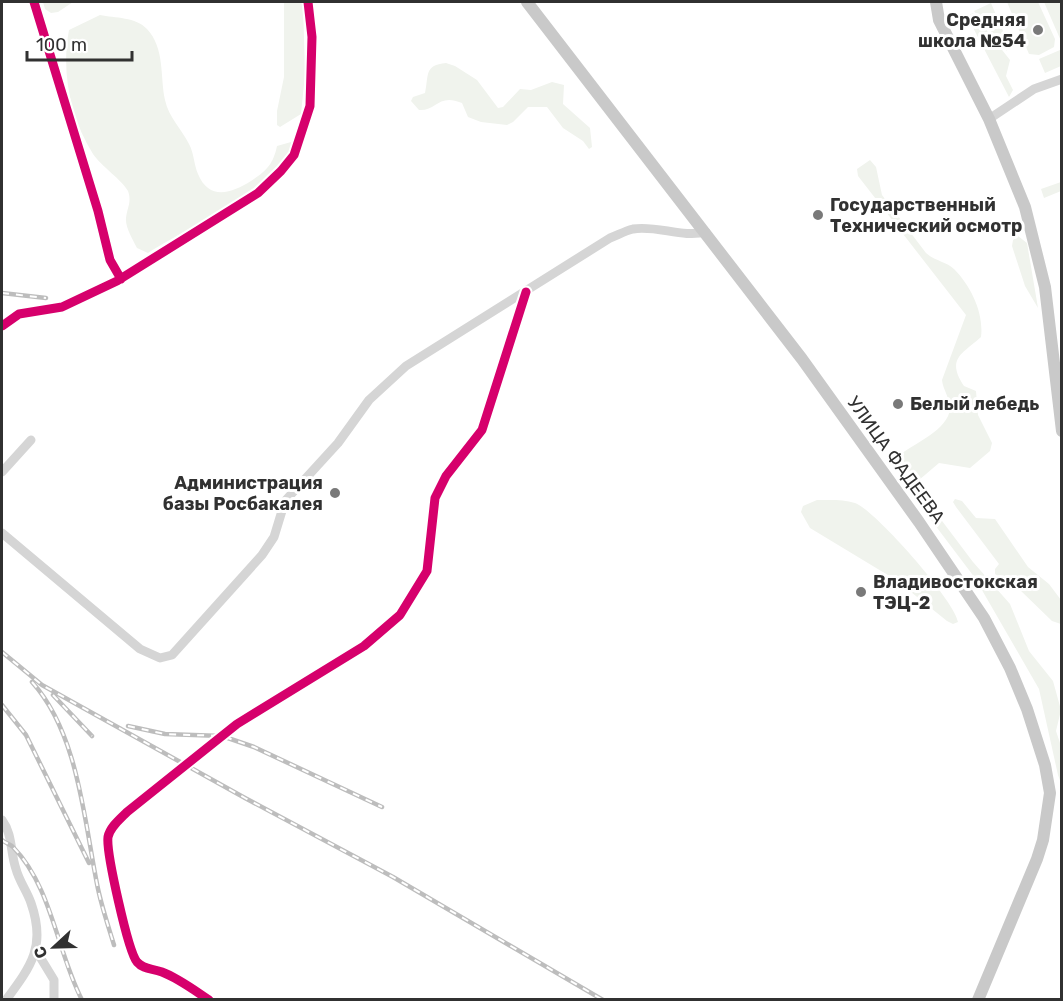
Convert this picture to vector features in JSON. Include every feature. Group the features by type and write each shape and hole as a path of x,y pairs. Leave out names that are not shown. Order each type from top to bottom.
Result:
{"main road":[{"name":"УЛИЦА ФАДЕЕВА","path":"527,2 802,359 960,582 998,642 1027,709 1046,765 1050,793 1043,840 1022,898 978,999"},
{"path":"936,2 939,20 988,119 1025,207 1045,287 1062,431"}],"street":[{"path":"34,2 98,212 110,260 122,279"},
{"path":"2,326 19,314 44,311 79,299 122,279 258,193 294,155 310,106 312,37 308,2"},
{"path":"988,119 1034,89 1062,79"},
{"path":"2,532 140,649 160,658 172,655 262,555 274,537 285,501 338,443 369,400 406,366 610,238 632,229 697,234 706,232"},
{"path":"209,999 163,972 149,970 135,960 124,924 108,841 111,828 127,812 237,724 364,645 400,615 427,571 435,498 439,489 482,430 526,292"},
{"path":"2,472 31,440"},
{"path":"2,820 7,827 14,863 37,924 37,952 54,980 54,999"},
{"path":"6,999 37,952"}],"shaded area":[{"path":"43,2 73,2 58,12 51,13 45,9"},
{"path":"284,2 303,2 305,74 301,114 280,127 277,125 277,111 284,77"},
{"path":"1007,2 1038,2 1055,39 1054,47 1039,55 1029,54"},
{"path":"1044,2 1061,2 1061,41"},
{"path":"991,3 1006,38 1007,51 974,11"},
{"path":"973,13 1010,60 1006,76 1013,90 1009,97 967,16"},
{"path":"100,15 137,22 153,37 161,63 167,106 189,144 198,174 208,188 222,192 236,189 251,181 268,167 277,146 291,142 294,146 284,161 269,176 249,191 148,253 137,248 128,229 126,218 129,202 128,191 93,154 78,125 69,94 66,62 69,30"},
{"path":"1060,50 1061,66 1045,73 1039,59"},
{"path":"446,63 477,80 498,108 503,107 520,89 531,90 552,82 564,85 563,104 590,128 592,147 589,149 583,141 563,128 547,107 528,107 507,125 481,122 468,117 462,103 454,100 443,101 425,110 419,110 411,101 413,97 425,93 431,69"},
{"path":"870,160 876,167 882,195 926,253 951,267 960,276 971,292 978,309 981,337 959,357 956,369 964,386 976,391 978,415 992,443 990,451 970,468 939,463 919,480 906,476 900,469 898,456 937,430 948,416 950,404 942,380 966,315 858,176 857,169"},
{"path":"1061,182 1061,191 1044,198 1041,189"},
{"path":"1018,236 1027,243 1038,308 1025,286 1012,246 1013,240"},
{"path":"912,487 921,493 973,562 1010,604 1029,651 1053,681 1061,710 1056,731 1061,746 1061,783 1039,689 975,578 910,492"},
{"path":"955,499 962,501 976,518 995,519 1028,567 1049,584 1061,600 1061,624 1052,621 1020,590 995,574 995,569 999,564 956,507 953,502"},
{"path":"817,500 850,502 865,509 913,557 954,611 958,622 953,624 947,621 896,580 810,528 801,512 803,506"}],"railway":[{"path":"2,293 46,298"},
{"path":"2,652 42,685 393,877 603,1000"},
{"path":"32,682 60,726 69,751 83,805 99,892 114,945"},
{"path":"53,695 92,736"},
{"path":"2,705 26,735 89,863"},
{"path":"128,726 165,734 222,736 254,747 382,807"},
{"path":"2,840 13,847 37,881 82,1000"}],"cycle path":[{"path":"34,2 98,211 110,260 121,279"},
{"path":"2,326 19,314 62,307 117,281 258,193 281,171 294,155 310,106 312,37 308,2"},
{"path":"209,1000 186,984 162,972 145,968 137,962 128,940 118,901 108,846 109,833 127,812 237,724 364,646 400,615 427,571 435,498 446,476 482,430 526,292"}],"place":[{"name":"Средняя школа №54","path":"1038,30"},
{"name":"Государственный Технический осмотр","path":"818,215"},
{"name":"Белый лебедь","path":"898,404"},
{"name":"Администрация базы Росбакалея","path":"335,493"},
{"name":"Владивостокская ТЭЦ-2","path":"861,592"}]}
